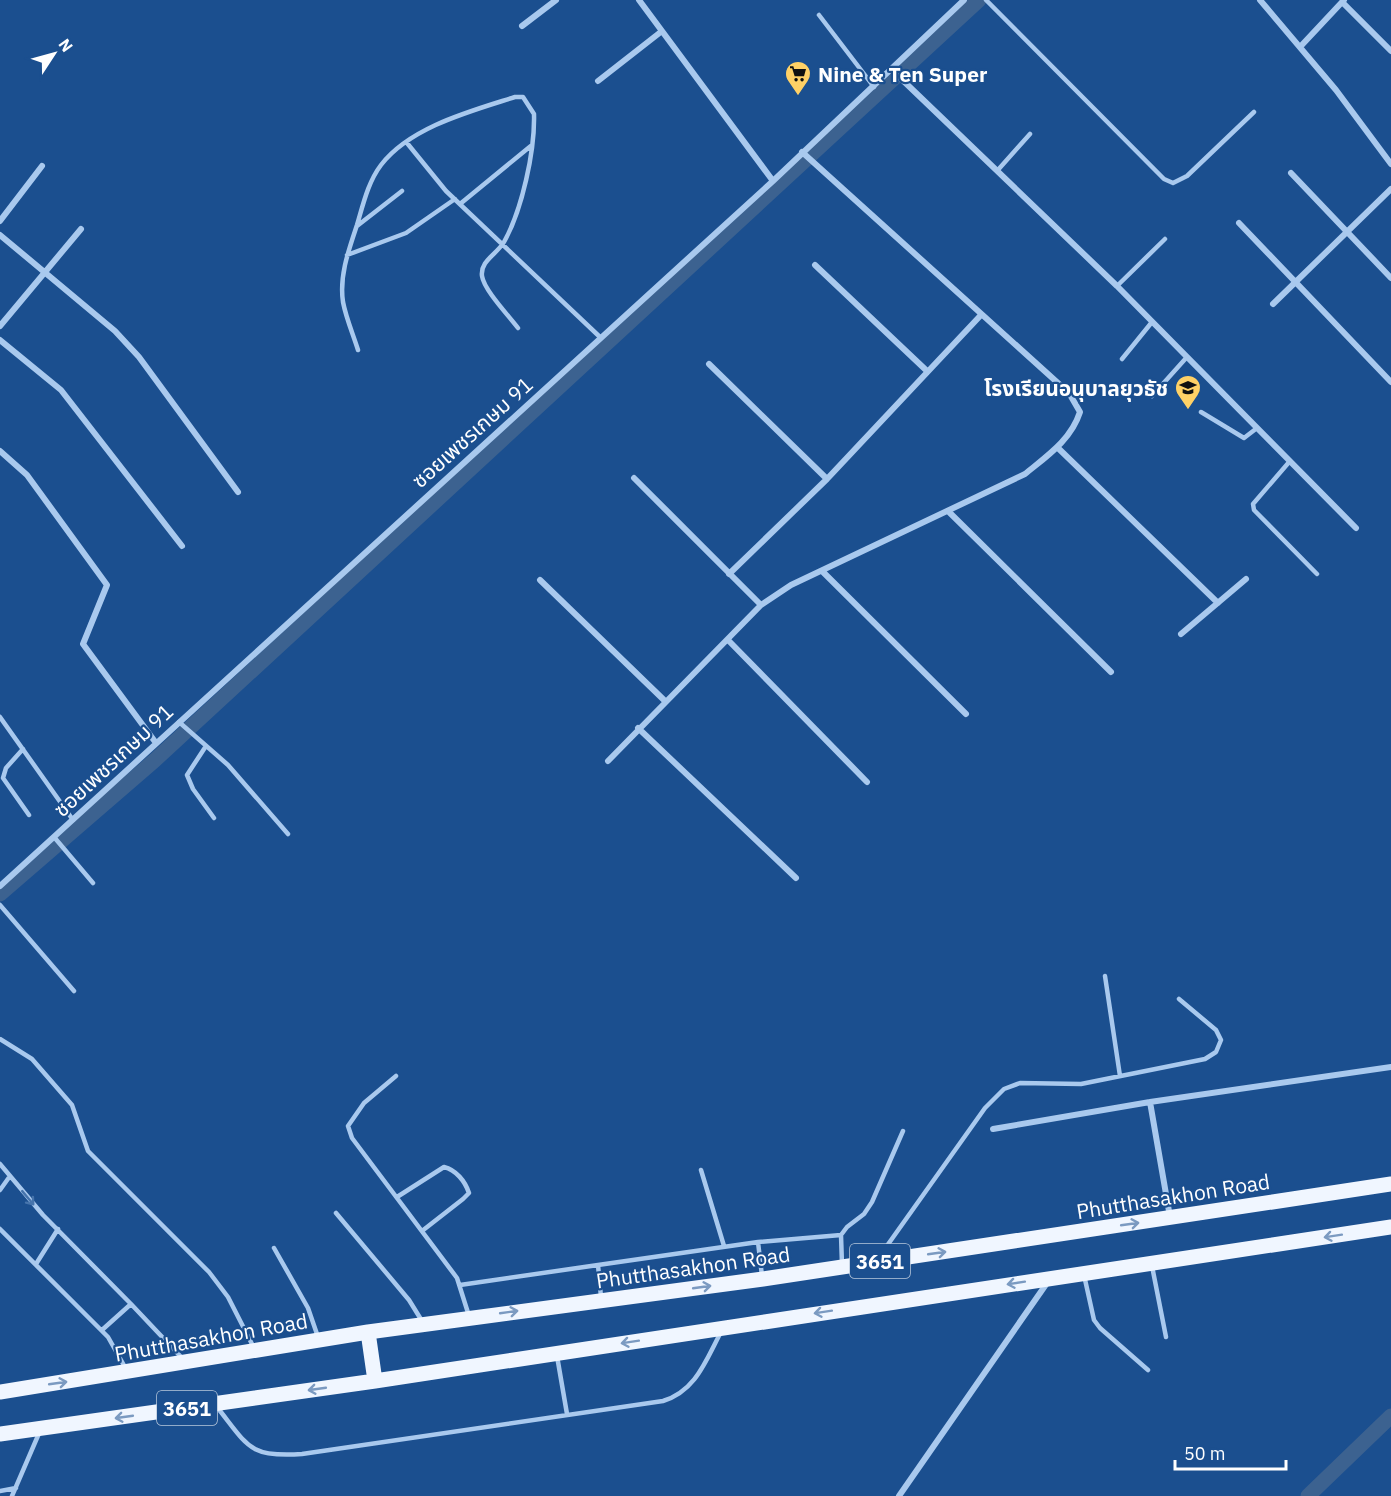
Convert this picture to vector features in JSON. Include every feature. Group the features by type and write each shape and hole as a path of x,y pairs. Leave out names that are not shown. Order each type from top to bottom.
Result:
{"main road":[{"name":"Phutthasakhon Road","path":"0,1392 368,1332 763,1279 1391,1184"},
{"name":"3651","path":"0,1434 375,1381 1391,1227"},
{"path":"368,1332 375,1381"}],"street":[{"path":"522,26 556,0"},
{"path":"639,0 773,181"},
{"name":"ซอยเพชรเกษม 91","path":"0,886 773,181 964,0"},
{"path":"1260,0 1300,47 1391,164"},
{"path":"1300,47 1343,1 1391,51"},
{"path":"598,81 662,31"},
{"path":"892,70 1117,286 1356,528"},
{"path":"608,761 761,605 791,585 1025,474 1058,448 1076,425 1080,412 1069,393 802,152"},
{"path":"0,221 42,166"},
{"path":"1291,173 1391,278"},
{"path":"1273,304 1391,189"},
{"path":"1239,224 1391,382"},
{"path":"0,326 81,229"},
{"path":"0,235 115,332 139,357 238,492"},
{"path":"815,266 927,371"},
{"path":"729,574 827,479 981,315"},
{"path":"0,340 61,390 182,546"},
{"path":"708,364 827,479"},
{"path":"1058,448 1218,603"},
{"path":"0,451 27,475 107,585 83,644 156,743"},
{"path":"634,478 761,605"},
{"path":"948,512 1111,672"},
{"path":"822,572 966,714"},
{"path":"1181,634 1246,579"},
{"path":"540,580 665,701"},
{"path":"728,640 867,782"},
{"path":"638,728 796,878"},
{"path":"993,1129 1150,1102 1391,1067"},
{"path":"1150,1102 1171,1218"},
{"path":"899,1496 1051,1277"}],"lane":[{"path":"986,0 1164,178 1173,183 1187,176 1254,112"},
{"path":"819,15 874,87"},
{"path":"358,350 343,302 342,286 347,255 369,187 380,167 390,155 441,122 514,97 523,98 534,114 532,146 516,213 503,244 484,264 481,273 483,282 518,328"},
{"path":"996,171 1030,134"},
{"path":"407,143 455,199 601,338"},
{"path":"460,204 532,146"},
{"path":"356,227 402,190"},
{"path":"347,255 406,233 455,199"},
{"path":"1117,286 1165,239"},
{"path":"1122,359 1152,322"},
{"path":"1152,396 1187,357"},
{"path":"1201,412 1244,438 1257,428"},
{"path":"1290,461 1258,497 1253,504 1254,510 1317,574"},
{"path":"0,717 73,820"},
{"path":"179,722 228,765 288,834"},
{"path":"206,746 187,775 193,789 214,818"},
{"path":"22,749 6,768 3,778 29,815"},
{"path":"54,837 93,883"},
{"path":"0,905 74,991"},
{"path":"1105,976 1120,1076"},
{"path":"876,1262 985,1108 1004,1089 1020,1083 1065,1085 1120,1076 1205,1059 1216,1052 1221,1040 1216,1030 1179,999"},
{"path":"0,1039 33,1059 72,1105 84,1144 95,1161 159,1224 187,1247 209,1272 228,1297 256,1351"},
{"path":"396,1076 364,1103 348,1126 352,1138 448,1265 460,1286 469,1318"},
{"path":"842,1267 841,1235 847,1227 864,1214 872,1202 903,1131"},
{"path":"0,1164 58,1229 186,1363"},
{"path":"397,1197 444,1167 452,1169 466,1184 469,1193 464,1199 422,1231"},
{"path":"701,1170 724,1246"},
{"path":"0,1190 10,1176"},
{"path":"336,1213 410,1300 424,1324"},
{"path":"0,1229 102,1330 116,1350 127,1373"},
{"path":"36,1264 58,1229"},
{"path":"460,1286 724,1246 841,1235"},
{"path":"758,1242 763,1279"},
{"path":"274,1248 308,1308 318,1340"},
{"path":"1152,1263 1166,1337"},
{"path":"598,1265 601,1300"},
{"path":"1084,1273 1094,1320 1148,1370"},
{"path":"102,1330 131,1304"},
{"path":"215,1404 246,1443 258,1452 273,1456 302,1454 567,1414 677,1397 696,1379 723,1327"},
{"path":"556,1353 567,1414"},
{"path":"12,1496 41,1429"},
{"path":"0,1491 16,1488"}],"waterway":[{"path":"0,894 155,760 979,0"},
{"path":"1308,1496 1391,1416"}],"place":[{"name":"Nine & Ten Super","path":"798,97"},
{"name":"โรงเรียนอนุบาลยุวธัช","path":"1188,411"}]}
